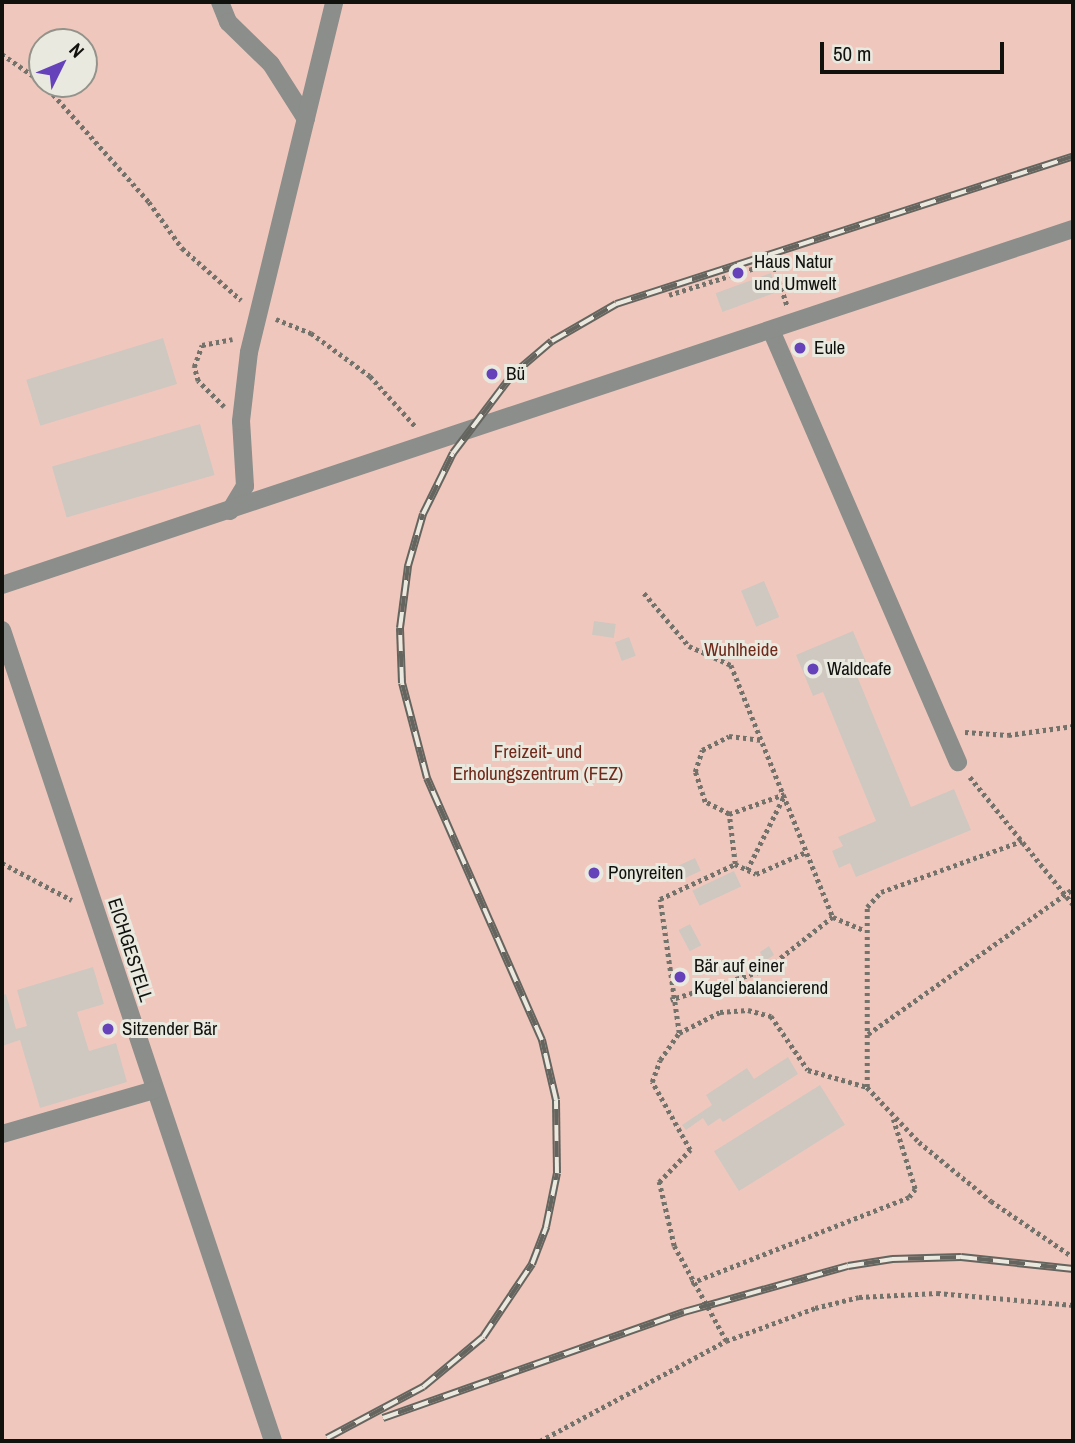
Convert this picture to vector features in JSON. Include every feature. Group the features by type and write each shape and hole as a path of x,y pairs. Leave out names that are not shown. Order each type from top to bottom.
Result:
{"lane":[{"path":"220,2 228,22 271,64 306,119"},
{"path":"230,510 246,486 241,421 249,352 334,2"},
{"path":"2,584 1073,229"},
{"path":"771,330 958,762"},
{"name":"EICHGESTELL","path":"2,630 273,1441"},
{"path":"2,1134 154,1090"}],"path":[{"path":"2,54 28,72"},
{"path":"56,98 149,202 182,248 260,313 311,333 370,376 402,407 425,444"},
{"path":"669,295 768,264 775,268 793,323"},
{"path":"241,421 209,396 194,367 202,345 212,340 239,342 249,352"},
{"path":"644,593 689,646 731,665 833,917 864,930"},
{"path":"943,730 1008,735 1073,726"},
{"path":"762,740 729,736 702,750 695,772 705,802 729,814 785,794"},
{"path":"958,762 1073,904"},
{"path":"747,870 785,794"},
{"path":"729,814 734,864"},
{"path":"867,1087 864,930 867,906 881,892 1022,841"},
{"path":"734,864 756,874 806,852"},
{"path":"2,863 43,888 95,910"},
{"path":"679,1033 671,1000 666,919 660,899 734,864"},
{"path":"867,1034 1073,889"},
{"path":"671,1000 766,970 833,917"},
{"path":"726,1341 691,1283 674,1246 659,1182 690,1150 652,1082 660,1060 679,1033 720,1012 748,1010 771,1016 808,1070 867,1087 892,1117 991,1201 1073,1257"},
{"path":"691,1283 909,1197 915,1189 892,1117"},
{"path":"540,1441 726,1341 803,1312 859,1297 937,1293 1073,1304"}],"green space":[{"name":"Freizeit- und Erholungszentrum (FEZ)","path":"2,2 1073,2 1073,1441 2,1441"}],"building":[{"path":"771,273 778,292 722,312 716,293"},
{"path":"163,338 177,384 40,426 26,380"},
{"path":"200,424 215,475 67,517 52,466"},
{"path":"764,581 779,617 756,627 741,591"},
{"path":"594,621 616,624 614,638 592,635"},
{"path":"853,631 870,671 857,676 911,807 954,789 971,830 856,877 850,863 839,868 832,851 843,846 838,837 876,821 823,692 813,696 796,655"},
{"path":"629,637 636,656 622,661 615,642"},
{"path":"695,858 701,871 685,878 679,866"},
{"path":"734,871 741,886 699,906 692,890"},
{"path":"690,924 701,945 690,951 679,930"},
{"path":"769,946 774,955 765,961 760,952"},
{"path":"93,967 104,1004 77,1012 89,1051 116,1043 127,1082 40,1108 20,1040 2,1046 2,995 6,994 16,1029 27,1026 17,990"},
{"path":"788,1057 798,1074 723,1122 720,1118 708,1126 703,1118 686,1130 682,1125 712,1105 706,1095 747,1068 754,1079"},
{"path":"820,1085 845,1125 739,1191 714,1151"}],"railway":[{"path":"327,1438 423,1387 483,1337 532,1264 546,1227 557,1173 556,1100 542,1040 427,778 402,683 400,628 408,566 423,514 453,453 512,375 552,341 616,304 1073,156"},
{"path":"383,1418 684,1312 848,1266 892,1259 961,1257 1073,1269"}],"place":[{"name":"Haus Natur und Umwelt","path":"738,273"},
{"name":"Eule","path":"800,348"},
{"name":"Bü","path":"492,374"},
{"name":"Waldcafe","path":"813,669"},
{"name":"Ponyreiten","path":"594,873"},
{"name":"Bär auf einer Kugel balancierend","path":"680,977"},
{"name":"Sitzender Bär","path":"108,1029"}],"park label":[{"name":"Wuhlheide","path":"741,650"}]}
